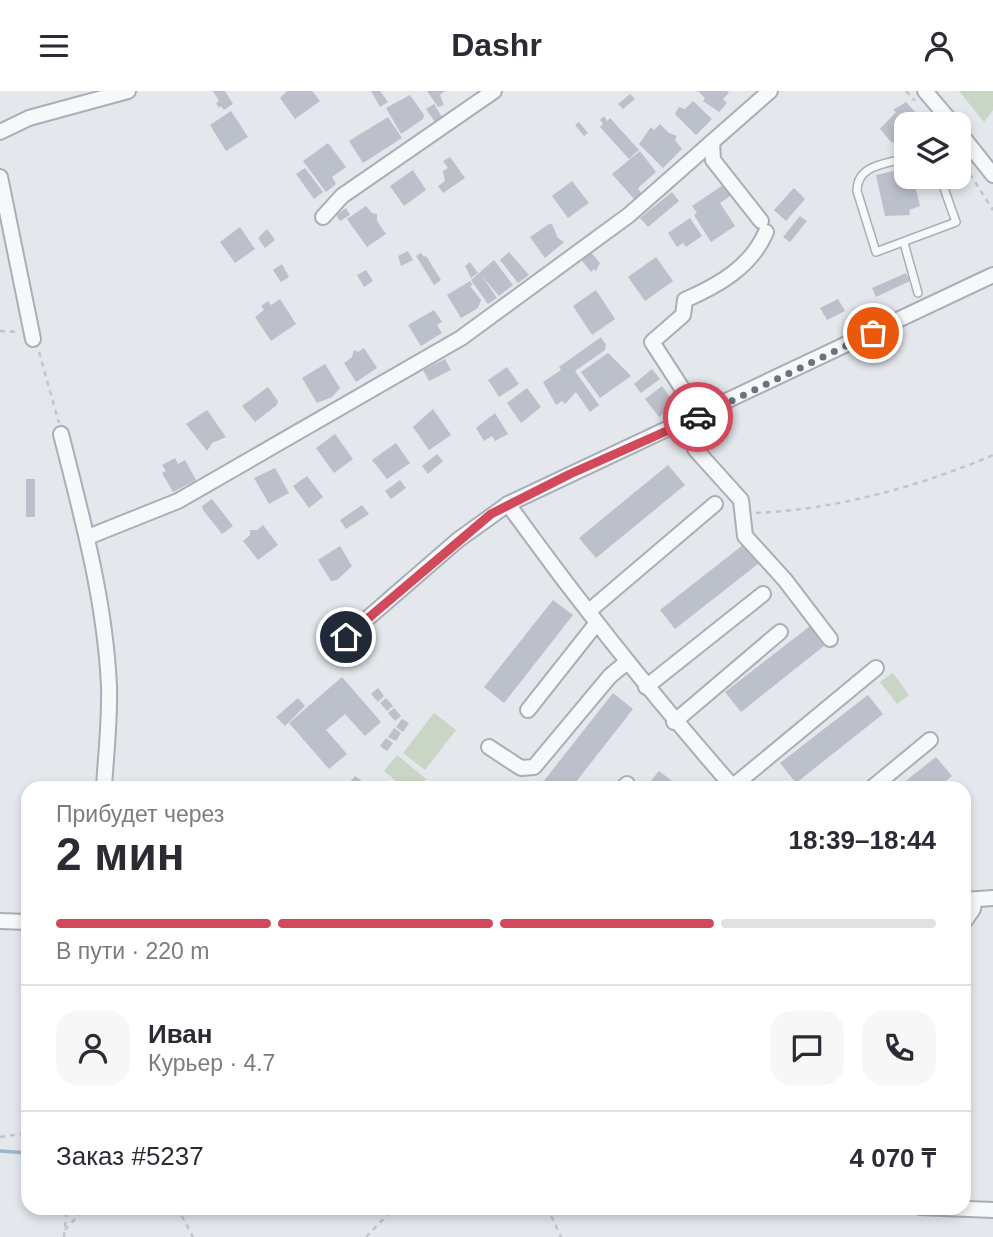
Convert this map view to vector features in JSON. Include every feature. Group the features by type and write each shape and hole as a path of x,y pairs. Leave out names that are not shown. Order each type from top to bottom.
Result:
{"street":[{"path":"0,132 29,118 128,91"},
{"path":"323,217 342,196 494,91"},
{"path":"88,537 178,501 461,338 603,236 770,91"},
{"path":"925,91 943,112"},
{"path":"712,142 713,160 763,226 759,248 716,286 685,300 683,315 652,342 700,416 695,449 741,500 746,536 785,580 830,639"},
{"path":"971,147 993,175"},
{"path":"0,177 33,339"},
{"path":"346,637 458,540 508,504 700,416 993,275"},
{"path":"918,293 922,309"},
{"path":"61,434 88,537 100,602 109,689 104,781"},
{"path":"508,504 646,687 727,781"},
{"path":"527,710 592,617 715,504"},
{"path":"646,687 764,594"},
{"path":"674,722 780,632"},
{"path":"489,747 520,768 534,767 610,676 627,662"},
{"path":"739,781 876,668"},
{"path":"880,781 930,740"},
{"path":"971,900 993,898"},
{"path":"0,921 21,922"},
{"path":"971,1209 993,1210"}],"lane":[{"path":"894,162 867,170 857,181 857,191 876,252 956,222 944,189"},
{"path":"904,243 918,293"}],"path":[{"path":"971,176 993,210"},
{"path":"33,339 61,434"},
{"path":"743,514 805,511 934,480 993,455"},
{"path":"0,1137 21,1134"},
{"path":"64,1237 67,1215"},
{"path":"65,1230 79,1215"},
{"path":"181,1215 193,1237"},
{"path":"366,1237 387,1215"},
{"path":"551,1215 561,1237"}],"green space":[{"path":"959,91 993,91 993,110 984,122"},
{"path":"893,673 909,695 897,704 880,682"},
{"path":"434,713 456,730 425,770 403,753"},
{"path":"397,755 426,779 396,781 384,771"}],"building":[{"path":"213,91 225,91 233,104 224,110 221,106 219,108 216,103 219,101"},
{"path":"287,91 312,91 320,101 295,119 280,98"},
{"path":"371,91 380,91 388,102 380,107"},
{"path":"427,91 445,91 440,95 444,105 438,107"},
{"path":"698,91 727,91 729,93 723,99 727,103 719,112 703,101 705,98"},
{"path":"630,94 635,99 623,109 618,104"},
{"path":"410,95 424,115 423,119 401,134 386,108"},
{"path":"693,101 712,119 696,135 675,114 679,107 685,109"},
{"path":"906,102 915,112 896,112 893,110"},
{"path":"434,104 442,117 435,122 426,109"},
{"path":"231,111 248,137 226,151 210,125"},
{"path":"894,114 892,143 880,129"},
{"path":"604,116 607,121 610,118 639,150 629,159 600,127 603,124 600,120"},
{"path":"388,117 402,138 363,163 349,141"},
{"path":"579,122 588,133 584,136 575,125"},
{"path":"660,124 669,133 677,136 675,140 682,149 663,168 639,144 651,127 654,130"},
{"path":"328,143 346,167 332,177 336,184 326,192 303,161"},
{"path":"640,151 656,172 638,188 641,193 634,199 612,174"},
{"path":"450,157 465,178 443,193 438,186 445,181 443,171 448,168 443,161"},
{"path":"305,168 323,192 314,199 296,174"},
{"path":"413,170 426,190 404,206 390,186"},
{"path":"894,171 894,189 916,189 920,206 909,210 910,215 885,216 876,175"},
{"path":"572,181 589,203 568,218 552,196"},
{"path":"726,183 733,194 720,203 735,226 711,242 694,215 697,213 692,206"},
{"path":"794,188 805,199 786,221 774,210"},
{"path":"672,192 679,201 648,227 640,218"},
{"path":"366,206 372,213 377,214 377,221 386,234 367,247 347,219"},
{"path":"346,208 350,215 340,221 336,215"},
{"path":"800,216 807,221 790,242 783,237"},
{"path":"690,218 702,236 686,247 683,243 677,247 668,233"},
{"path":"552,224 558,238 564,242 545,258 530,237"},
{"path":"240,227 255,249 235,263 220,242"},
{"path":"267,229 275,240 265,248 258,238"},
{"path":"589,250 600,263 596,271 594,269 591,272 580,258"},
{"path":"408,251 413,260 401,266 398,256"},
{"path":"509,252 529,275 518,283 500,260"},
{"path":"421,253 426,256 441,280 434,285 416,256"},
{"path":"656,257 673,281 645,301 628,277"},
{"path":"494,260 513,285 499,296 482,276 497,298 488,304 471,280"},
{"path":"470,262 478,273 471,278 465,266"},
{"path":"282,264 289,277 281,282 273,270"},
{"path":"366,270 373,281 364,287 357,275"},
{"path":"906,273 910,281 876,297 872,288"},
{"path":"470,281 473,285 470,286 481,300 478,308 461,318 447,295"},
{"path":"596,290 615,319 592,335 573,306"},
{"path":"280,299 296,324 271,341 255,317 264,310 261,306 268,301 271,305"},
{"path":"838,299 845,311 827,320 820,308"},
{"path":"434,310 442,322 437,325 442,333 421,346 408,325"},
{"path":"601,337 606,345 605,350 575,371 599,405 590,412 576,392 565,404 562,401 556,405 543,382"},
{"path":"364,348 377,368 356,382 344,363 352,357 354,350 358,352"},
{"path":"608,353 631,376 600,398 581,372"},
{"path":"445,359 451,370 429,381 423,370"},
{"path":"325,364 340,388 332,397 317,403 302,378"},
{"path":"507,367 519,384 499,397 488,380"},
{"path":"652,369 660,379 641,393 634,384"},
{"path":"662,386 675,404 659,417 645,399"},
{"path":"268,387 278,401 277,405 255,422 242,406"},
{"path":"527,388 541,407 521,423 507,403"},
{"path":"433,409 451,435 429,450 413,427"},
{"path":"207,410 226,437 212,443 207,451 186,424"},
{"path":"495,413 508,434 495,441 492,436 484,441 476,428"},
{"path":"335,434 353,459 334,473 316,448"},
{"path":"396,443 410,463 387,479 372,460"},
{"path":"437,454 443,461 428,474 422,466"},
{"path":"175,458 178,464 185,460 196,480 173,492 162,473 166,471 162,465"},
{"path":"668,465 685,485 596,558 579,538"},
{"path":"275,468 289,493 269,504 254,478"},
{"path":"307,476 323,497 309,508 293,486"},
{"path":"26,479 35,479 35,517 26,517"},
{"path":"400,480 406,488 391,499 385,491"},
{"path":"212,499 233,526 222,534 203,510 202,506"},
{"path":"362,505 369,514 346,529 340,520"},
{"path":"263,525 278,545 258,560 243,541 250,535 250,530 257,530"},
{"path":"748,541 763,560 675,629 660,610"},
{"path":"340,546 352,566 337,580 331,581 318,560"},
{"path":"553,600 573,615 504,703 484,687"},
{"path":"814,623 829,642 741,712 725,692"},
{"path":"342,677 381,722 365,736 345,714 326,730 347,754 329,769 289,723"},
{"path":"378,688 384,696 378,702 371,694"},
{"path":"613,693 633,709 577,781 544,781"},
{"path":"868,695 883,714 799,781 794,781 780,763"},
{"path":"298,698 305,706 285,726 276,717"},
{"path":"386,698 393,706 387,711 380,703"},
{"path":"394,708 401,716 395,721 388,713"},
{"path":"402,719 409,723 403,732 396,727"},
{"path":"394,728 401,733 396,741 388,737"},
{"path":"386,738 393,743 387,751 380,746"},
{"path":"936,757 952,776 946,781 906,781"},
{"path":"659,771 672,781 651,781"}],"waterway":[{"path":"0,1151 21,1152"}],"way so far":[{"path":"698,417 873,333"}],"route":[{"path":"346,637 491,514 570,474 698,417"}]}
